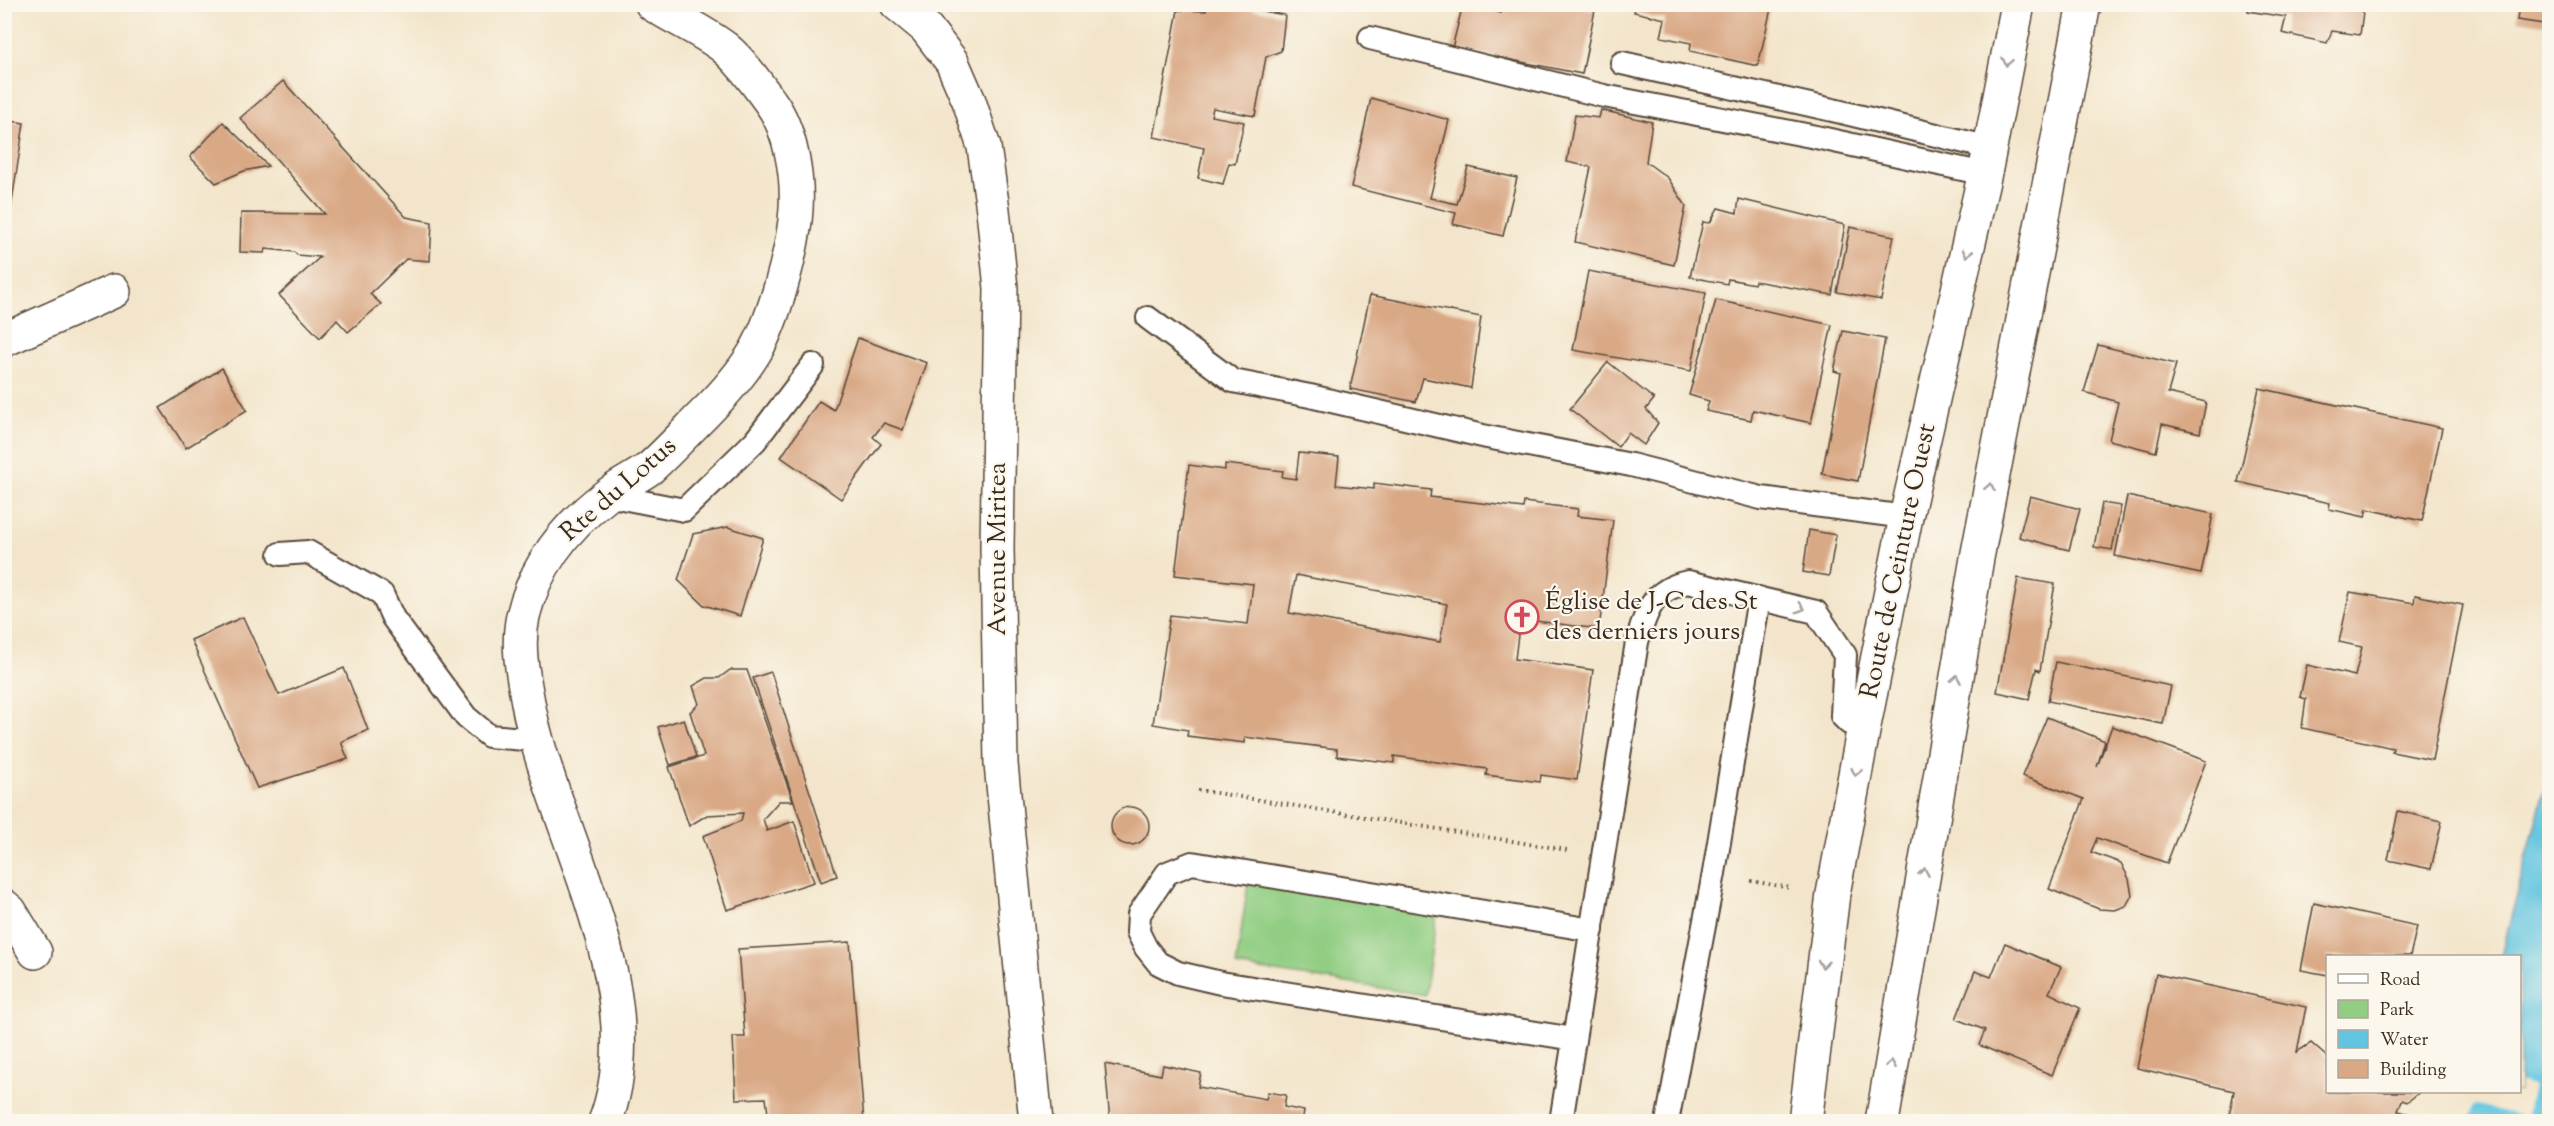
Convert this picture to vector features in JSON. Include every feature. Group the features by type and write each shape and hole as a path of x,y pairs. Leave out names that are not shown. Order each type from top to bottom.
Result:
{"main road":[{"name":"Rte du Lotus","path":"605,1122 619,1042 613,992 605,949 587,888 534,729 519,657 523,619 535,579 553,548 574,523 607,495 649,468 729,387 756,350 782,277 796,210 794,170 786,137 773,106 725,48 652,4"},
{"name":"Avenue Miritea","path":"897,4 926,28 952,62 969,101 984,147 993,210 1001,288 997,548 1001,764 1036,1122"},
{"name":"Route de Ceinture Ouest","path":"1805,1122 1833,894 1864,726 1906,517 1987,161 2018,4"},
{"path":"1882,1122 1977,558 2084,4"},
{"path":"4,340 114,291"},
{"path":"4,906 10,911 35,952"}],"lane":[{"path":"1370,38 1604,96 1816,137 1987,161"},
{"path":"1622,63 1837,111 1987,161"},
{"path":"1148,318 1233,381 1310,396 1487,437 1631,465 1761,498 1906,517"},
{"path":"607,495 684,510 755,441 813,365"},
{"path":"280,554 308,552 382,594 393,618 466,717 489,736 525,738 534,729"},
{"path":"1561,1122 1637,642 1646,613 1660,594 1674,585 1688,582 1816,612 1845,655 1842,716 1849,723 1864,726"},
{"path":"1667,1122 1714,873 1759,598"},
{"path":"1574,1039 1221,983 1178,973 1158,963 1146,948 1138,932 1139,914 1167,873 1192,863 1592,930"}],"path":[{"path":"1197,790 1603,856"},
{"path":"1714,873 1833,894"}],"green space":[{"path":"1249,877 1438,905 1425,995 1236,966"}],"water":[{"path":"2549,772 2549,1121 2458,1122 2466,1093 2521,1093 2521,955 2501,955"}],"pier":[{"path":"2521,1082 2533,1086 2526,1117 2474,1104 2469,1121 2455,1122 2463,1093 2521,1093"}],"building":[{"path":"1208,4 1222,4 1285,15 1281,51 1266,57 1255,116 1213,108 1211,116 1244,122 1235,164 1229,163 1223,184 1198,178 1204,148 1154,137 1178,10 1206,11"},
{"path":"1463,4 1501,13 1502,4 1569,4 1595,10 1582,74 1452,48"},
{"path":"1636,4 1772,4 1758,66 1690,51 1691,43 1661,37 1665,19 1634,12"},
{"path":"2249,4 2364,4 2360,35 2332,31 2327,43 2282,33 2286,17 2248,11"},
{"path":"2519,4 2550,4 2550,25 2517,20"},
{"path":"283,81 406,217 432,222 430,261 406,259 370,294 381,304 348,332 337,320 320,338 279,295 320,257 266,249 264,253 240,252 241,213 325,214 240,118"},
{"path":"1371,98 1449,120 1430,198 1457,204 1468,167 1517,178 1503,236 1453,224 1456,213 1351,187"},
{"path":"1601,110 1652,122 1646,162 1668,178 1686,206 1674,265 1575,242 1591,167 1567,162 1575,115 1599,118"},
{"path":"4,120 24,123 7,234 4,233"},
{"path":"223,122 268,166 244,171 216,183 190,157"},
{"path":"1739,199 1845,225 1832,295 1755,281 1754,284 1728,279 1727,284 1690,277 1703,222 1710,223 1718,208 1737,213"},
{"path":"1850,227 1894,236 1881,300 1837,292"},
{"path":"1588,271 1706,293 1691,371 1573,350"},
{"path":"1370,295 1481,317 1471,388 1423,378 1416,402 1350,389"},
{"path":"1716,300 1832,325 1811,423 1753,410 1751,420 1706,411 1709,401 1689,395"},
{"path":"1843,331 1885,339 1858,481 1822,474 1841,373 1834,371"},
{"path":"858,338 927,363 903,430 884,423 873,437 881,444 841,499 781,457 819,401 834,410"},
{"path":"2098,345 2176,364 2168,393 2206,402 2200,433 2162,424 2156,452 2109,440 2118,402 2084,392"},
{"path":"1608,362 1654,399 1646,409 1658,423 1644,445 1628,433 1618,447 1570,409"},
{"path":"222,368 247,410 186,448 160,408"},
{"path":"2259,388 2442,428 2422,521 2367,509 2365,517 2329,509 2330,503 2238,482"},
{"name":"Église de J-C des St des derniers jours","path":"1299,453 1339,457 1336,485 1374,489 1374,483 1431,490 1430,497 1523,508 1524,502 1578,509 1577,516 1613,520 1599,629 1520,619 1515,659 1593,670 1577,780 1541,775 1540,782 1486,775 1487,769 1394,756 1394,763 1337,756 1337,749 1245,737 1245,743 1187,736 1188,730 1153,724 1170,615 1248,624 1253,584 1175,575 1189,465 1225,470 1225,464 1283,471 1282,477 1296,479","holes":["1296,575 1447,604 1440,642 1289,613"]},
{"path":"2030,496 2080,509 2069,550 2019,537"},
{"path":"2127,496 2213,514 2201,574 2115,556"},
{"path":"2102,503 2121,506 2112,550 2094,547"},
{"path":"728,527 763,538 740,616 704,605 678,580 693,534"},
{"path":"1809,530 1836,535 1829,576 1803,572"},
{"path":"2018,578 2055,584 2040,671 2036,669 2029,699 1997,692"},
{"path":"2350,592 2414,603 2415,595 2463,605 2432,760 2392,752 2393,748 2302,728 2306,699 2300,697 2307,665 2355,676 2362,647 2339,642"},
{"path":"243,617 279,695 344,668 368,730 341,742 348,759 257,788 191,640"},
{"path":"2056,662 2171,686 2163,724 2048,701"},
{"path":"730,670 747,670 793,801 779,801 763,819 767,831 794,821 814,882 727,910 703,836 741,821 743,813 707,815 689,826 669,767 704,756 690,712 699,704 693,686 707,678 719,678"},
{"path":"771,672 837,876 821,882 753,678"},
{"path":"2047,717 2105,741 2097,767 2112,726 2206,761 2167,863 2097,838 2091,852 2121,863 2129,879 2132,895 2126,906 2115,910 2099,909 2049,889 2084,799 2022,776"},
{"path":"684,719 696,757 670,765 658,727"},
{"path":"1130,807 1143,813 1149,826 1143,839 1130,845 1117,839 1111,826 1117,813"},
{"path":"2398,811 2442,821 2431,869 2388,860"},
{"path":"2314,903 2417,926 2410,955 2326,955 2326,975 2301,970"},
{"path":"850,942 864,1122 769,1122 766,1098 736,1099 733,1037 745,1037 738,949"},
{"path":"2005,943 2061,967 2049,993 2080,1008 2052,1075 1979,1045 1985,1030 1956,1019 1975,971 1991,977"},
{"path":"2156,974 2306,1007 2297,1052 2311,1043 2326,1056 2326,1093 2419,1093 2407,1102 2402,1100 2398,1111 2418,1119 2417,1122 2228,1122 2234,1091 2137,1068"},
{"path":"1105,1064 1161,1075 1163,1065 1201,1073 1198,1087 1266,1099 1268,1092 1286,1095 1284,1107 1304,1111 1302,1122 1110,1122"}],"place":[{"name":"Église de J-C des St des derniers jours","path":"1522,617"}]}
